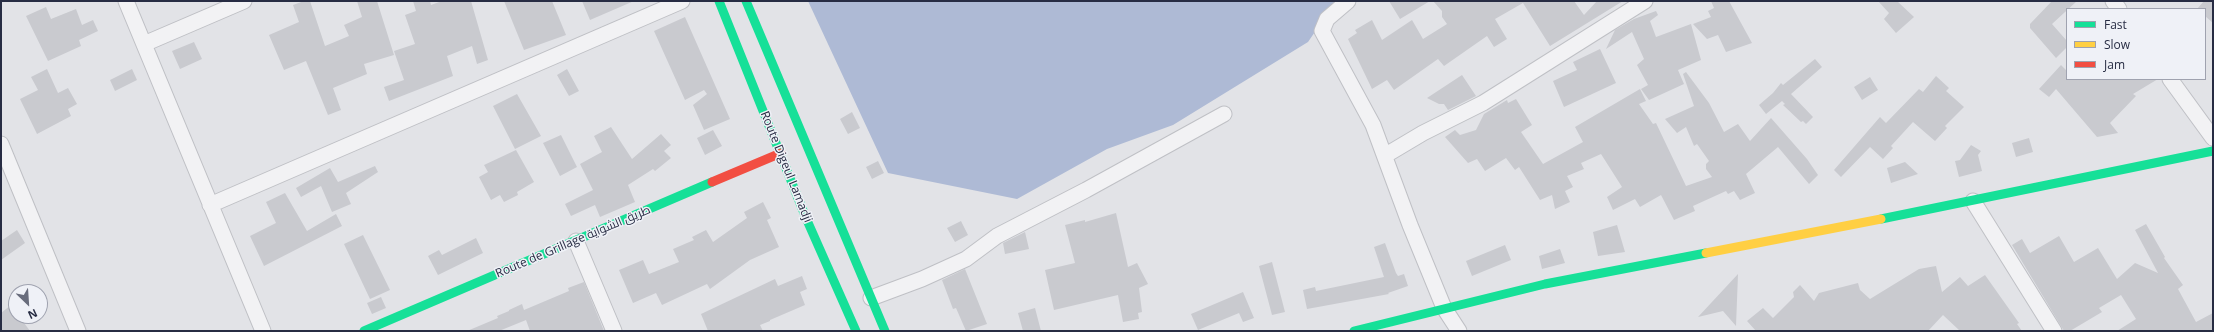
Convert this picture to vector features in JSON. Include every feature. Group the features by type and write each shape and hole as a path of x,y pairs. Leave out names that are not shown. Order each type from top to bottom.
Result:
{"street":[{"path":"126,1 263,331"},
{"path":"144,44 244,1"},
{"path":"210,205 682,1"},
{"name":"Route Digeul Lamadji","path":"719,1 806,218 856,331"},
{"path":"746,1 885,331"},
{"path":"1348,1 1327,19 1322,31 1373,125 1386,155 1410,225 1444,308 1460,331"},
{"path":"1386,155 1424,133 1483,103 1645,1"},
{"path":"2171,80 2213,138"},
{"path":"871,298 922,279 966,259 997,236 1086,190 1224,114"},
{"path":"1,144 78,331"},
{"path":"1354,331 1545,284 2213,151"},
{"name":"Route de Grillage طريق الشواية","path":"364,331 781,153"},
{"path":"1973,200 2054,331"},
{"path":"576,241 614,331"}],"water":[{"path":"808,1 1336,1 1308,42 1173,125 1107,149 1017,199 888,173"}],"building":[{"path":"304,1 310,1 325,46 349,36 344,25 362,17 357,1 377,1 394,55 364,64 367,74 333,88 341,110 328,115 306,61 284,70 269,35 299,22 293,5"},
{"path":"413,1 430,1 431,5 442,1 471,1 488,60 477,64 472,46 447,56 453,76 389,101 384,87 404,80 394,51 415,44 405,15 416,11"},
{"path":"504,1 552,1 566,35 524,50"},
{"path":"582,1 634,1 590,20"},
{"path":"1389,1 1430,1 1400,19"},
{"path":"1433,1 1574,1 1584,15 1597,1 1623,1 1550,46 1523,3 1495,19 1507,39 1494,47 1487,36 1444,66 1438,59 1394,90 1387,80 1372,89 1348,39 1357,33 1355,30 1372,20 1382,40 1412,20 1423,39 1447,24 1442,17 1442,11"},
{"path":"1711,1 1729,1 1752,43 1726,52 1718,35 1707,39 1693,24 1711,17 1708,11 1714,8"},
{"path":"1878,1 1897,1 1914,17 1896,33 1884,19 1889,13"},
{"path":"2052,1 2077,1 2069,8 2066,8 2066,11 2052,24 2066,40 2066,48 2056,58 2030,28 2030,24"},
{"path":"2204,1 2213,1 2213,23 2206,17 2206,8 2198,8"},
{"path":"46,7 51,19 76,9 82,25 93,20 98,31 79,40 81,46 48,61 26,16"},
{"path":"1656,11 1658,15 1650,21 1656,37 1691,24 1701,60 1678,70 1684,84 1649,100 1641,89 1648,85 1637,65 1644,59 1632,32 1606,49 1615,30 1634,19"},
{"path":"685,17 730,119 704,130 693,105 707,94 704,90 685,100 654,31"},
{"path":"194,42 202,59 180,69 172,51"},
{"path":"1600,49 1616,83 1564,107 1553,81 1577,70 1573,62"},
{"path":"1815,59 1822,67 1791,94 1813,117 1806,124 1803,121 1801,122 1783,105 1785,104 1782,101 1766,114 1759,105 1773,93 1781,83 1783,85"},
{"path":"2061,65 2066,70 2066,80 2156,80 2133,94 2136,96 2110,123 2118,133 2097,137 2056,89 2049,97 2039,89"},
{"path":"47,69 58,93 68,88 77,104 68,109 71,116 37,134 20,99 38,90 31,77"},
{"path":"132,69 137,80 115,91 110,80"},
{"path":"567,69 579,91 569,96 557,75"},
{"path":"1686,72 1709,103 1724,132 1738,124 1750,141 1771,118 1807,159 1818,175 1809,184 1778,147 1746,174 1755,193 1740,200 1734,191 1728,194 1726,191 1693,206 1695,211 1674,220 1661,195 1640,207 1635,199 1613,210 1607,197 1622,187 1601,154 1581,163 1584,169 1567,176 1573,187 1565,191 1570,202 1555,209 1552,195 1540,200 1519,167 1515,170 1506,158 1485,171 1477,159 1468,163 1445,137 1455,130 1460,135 1476,130 1484,114 1507,100 1508,103 1516,99 1532,125 1521,132 1543,164 1583,142 1575,127 1640,89 1646,101 1639,104 1653,124 1656,123 1686,186 1712,177 1706,169 1706,164 1709,161 1697,144 1694,146 1686,127 1677,133 1665,119 1694,106 1683,74"},
{"path":"1462,75 1476,96 1448,110 1444,104 1439,104 1427,98"},
{"path":"1936,76 1949,88 1946,91 1964,107 1945,126 1947,128 1935,141 1913,122 1891,146 1893,148 1883,159 1870,147 1841,177 1834,170 1880,117 1886,123 1919,89 1923,92"},
{"path":"1870,77 1878,90 1862,100 1854,87"},
{"path":"517,94 541,136 515,149 493,106"},
{"path":"852,112 860,128 848,134 840,119"},
{"path":"611,127 632,159 661,134 671,145 664,151 671,158 655,171 653,169 628,185 635,202 600,217 595,205 571,216 565,204 593,190 580,164 602,152 594,136"},
{"path":"713,130 722,146 705,155 697,138"},
{"path":"561,135 577,167 560,176 543,143"},
{"path":"2029,138 2033,152 2016,157 2012,143"},
{"path":"1971,145 1981,151 1978,155 1982,171 1959,177 1955,161 1960,160"},
{"path":"516,150 534,182 517,192 518,195 504,202 500,195 491,200 479,177 488,172 484,165"},
{"path":"878,161 884,173 872,179 866,167"},
{"path":"1905,162 1918,174 1891,183 1887,168"},
{"path":"375,166 378,172 346,193 351,204 332,212 321,186 301,197 296,188 330,168 338,182"},
{"path":"285,193 307,231 336,214 342,226 264,266 250,236 276,223 266,202"},
{"path":"763,202 771,218 767,220 779,247 750,260 710,289 707,284 662,305 656,293 633,303 619,270 643,260 649,274 679,262 673,249 694,240 692,237 706,230 713,242 747,218 744,212"},
{"path":"1116,213 1128,267 1137,263 1148,284 1139,288 1142,312 1138,313 1139,319 1123,322 1118,295 1054,310 1045,270 1075,263 1065,225 1085,220 1085,222"},
{"path":"961,221 968,235 955,242 947,228"},
{"path":"2146,224 2165,257 2164,258 2183,285 2178,289 2196,322 2213,313 2213,331 2117,331 2136,319 2121,295 2099,308 2102,312 2070,331 2064,331 2012,245 2022,239 2030,253 2059,236 2074,262 2098,248 2117,279 2135,263 2158,273 2135,230"},
{"path":"1617,225 1625,252 1598,256 1593,232"},
{"path":"17,230 25,243 1,260 1,241"},
{"path":"1025,232 1029,249 1005,254 1003,243"},
{"path":"363,235 390,290 370,299 344,244"},
{"path":"476,238 483,253 438,275 428,256 439,250 442,255"},
{"path":"1385,243 1396,273 1398,276 1404,274 1408,286 1388,293 1389,294 1307,309 1303,290 1315,287 1316,291 1384,277 1374,247"},
{"path":"1505,245 1511,260 1472,276 1466,261"},
{"path":"1560,249 1565,263 1542,269 1539,256"},
{"path":"1272,262 1285,312 1272,315 1259,266"},
{"path":"1936,266 1942,292 1960,277 1968,286 1985,275 2019,323 2017,324 2022,331 1960,331 1943,315 1928,331 1756,331 1747,321 1763,308 1773,318 1794,297 1793,292 1800,285 1814,301 1819,293 1858,283 1860,290 1870,299 1919,269"},
{"path":"965,269 987,324 966,331 956,308 953,309 942,280"},
{"path":"1738,274 1736,326 1723,311 1698,317"},
{"path":"802,276 807,289 800,292 805,305 760,325 763,331 708,331 701,314 775,279 778,286"},
{"path":"584,282 604,331 530,331 526,320 499,331 467,331 498,318 497,316 522,304 524,310 569,291 568,288"},
{"path":"1243,292 1254,318 1243,322 1239,313 1198,330 1191,314"},
{"path":"381,297 386,308 372,314 367,303"},
{"path":"8,307 8,324 25,324 30,331 1,331 1,313"},
{"path":"1035,308 1041,331 1023,331 1018,313"}],"traffic: fast":[{"path":"719,1 806,218 856,331"},
{"path":"746,1 885,331"},
{"path":"1881,219 2213,151"},
{"path":"364,331 712,182"},
{"path":"1354,331 1545,284 1706,253"}],"traffic: slow":[{"path":"1706,253 1881,219"}],"traffic: jam":[{"path":"712,182 781,153"}]}
